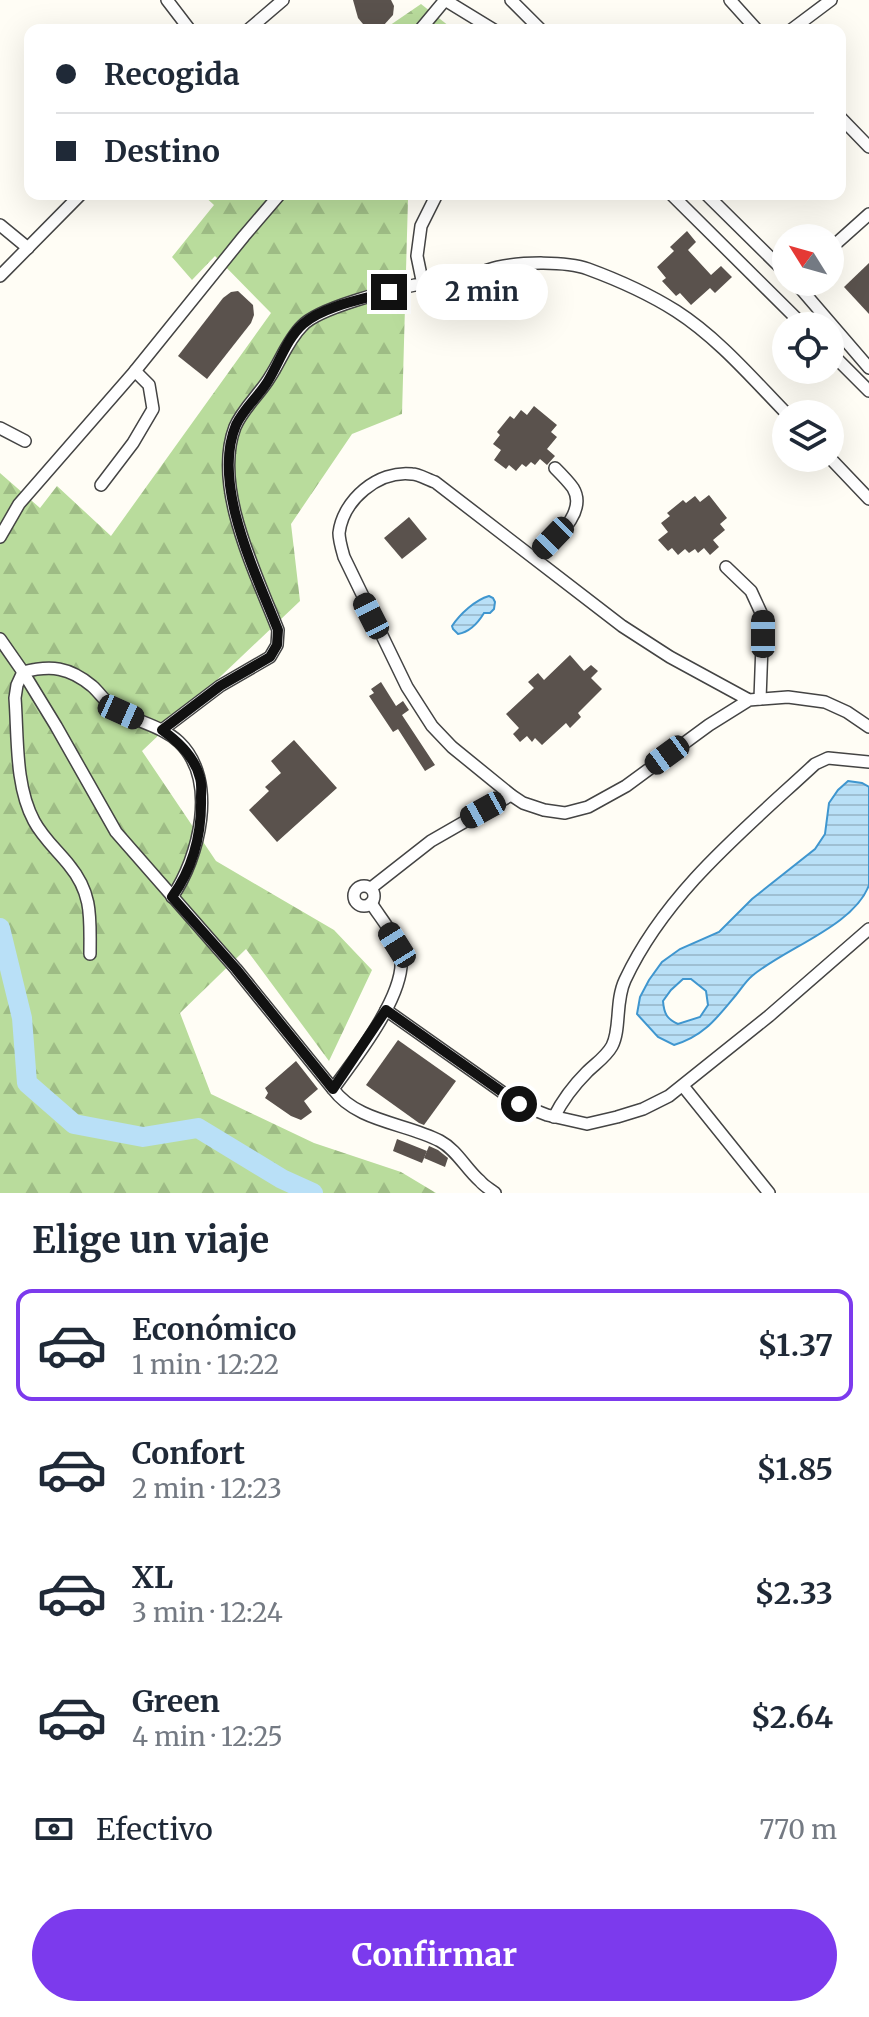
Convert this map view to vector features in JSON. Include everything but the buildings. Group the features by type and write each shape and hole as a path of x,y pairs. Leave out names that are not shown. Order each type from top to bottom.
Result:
{"street":[{"path":"167,0 185,24"},
{"path":"255,24 283,0"},
{"path":"425,24 445,0 484,24"},
{"path":"511,0 535,24"},
{"path":"730,0 752,24"},
{"path":"799,24 831,0"},
{"path":"846,123 869,147"},
{"path":"0,276 75,200"},
{"path":"0,537 19,504 135,371 275,200"},
{"path":"423,285 417,256 421,226 432,200"},
{"path":"677,200 790,312"},
{"path":"712,200 772,259"},
{"path":"844,236 869,214"},
{"path":"0,225 28,248"},
{"path":"162,730 220,686 270,657 277,645 278,630 234,516 228,458 235,427 304,323 334,307 423,285 467,278 498,267 537,263 585,268 633,288 675,311 734,359 774,400"},
{"path":"807,296 869,368"},
{"path":"844,366 869,391"},
{"path":"101,485 133,443 153,409 149,385 135,371"},
{"path":"0,428 25,441"},
{"path":"535,558 572,518 578,503 574,489 555,468"},
{"path":"843,472 869,499"},
{"path":"755,700 670,657 622,626 435,482 413,474 397,475 376,481 350,505 339,535 344,557 407,687 432,726 452,747 511,795 534,806 565,813 588,807 626,786 709,725 755,700 788,697 825,702 869,727"},
{"path":"726,567 751,591 763,617 755,700"},
{"path":"0,639 23,672 116,832 236,969 341,1100 374,1117 448,1145 479,1181 495,1193"},
{"path":"23,672 44,667 73,674 92,686 112,707 162,730 180,743 190,757 200,778 198,839 189,868 172,897"},
{"path":"23,672 15,698 21,787 33,820 49,845 70,866 84,889 90,910 90,954"},
{"path":"554,1117 564,1097 611,1049 622,984 642,946 678,897 728,845 815,764 828,758 869,762"},
{"path":"371,888 431,841 511,795"},
{"path":"362,886 371,888 374,897 371,903 366,906 355,901 356,889 362,886"},
{"path":"333,1089 386,1010 396,985 401,959 397,945 371,903"},
{"path":"386,1010 519,1104 554,1117 587,1124 656,1103 683,1086 869,929"},
{"path":"683,1086 769,1193"}],"green space":[{"path":"421,4 446,24 392,24"},
{"path":"209,200 408,200 402,414 352,434 291,524 300,601 142,751 216,861 334,930 372,970 329,1061 246,949 180,1013 211,1094 314,1143 401,1172 436,1193 0,1193 0,473 40,508 57,486 111,536 271,313 215,256 192,280 172,257 214,205"}],"water":[{"path":"489,596 495,602 494,609 484,613 470,629 458,634 452,626 455,621 473,604"},
{"path":"848,781 869,787 869,885 861,900 834,924 752,976 702,1031 674,1045 658,1037 637,1014 640,997 662,962 680,949 719,932 752,899 815,849 825,834 829,803","holes":["683,979 691,979 706,991 708,1005 700,1017 678,1024 667,1016 663,1001"]}],"waterway":[{"path":"0,928 22,1018 27,1083 74,1124 143,1137 198,1128 282,1179 313,1193"}],"route":[{"path":"389,292 334,307 304,323 235,427 228,458 234,516 278,630 277,645 270,657 220,686 162,730 180,743 200,778 198,839 189,868 172,897 236,969 333,1089 386,1010 519,1104"}]}
